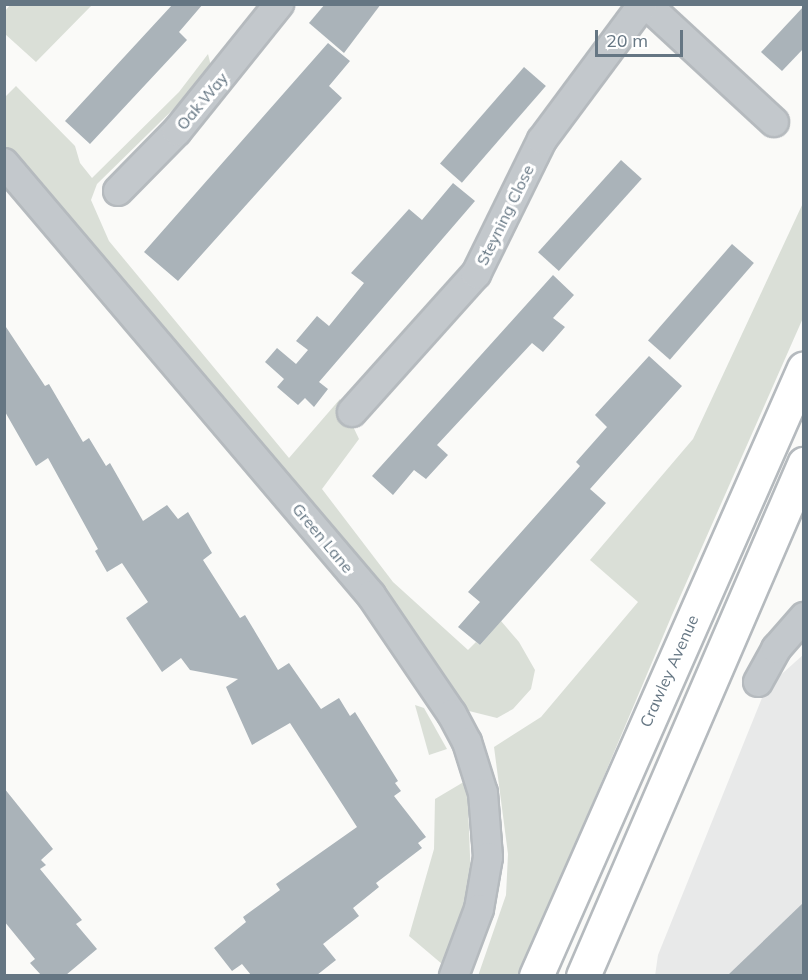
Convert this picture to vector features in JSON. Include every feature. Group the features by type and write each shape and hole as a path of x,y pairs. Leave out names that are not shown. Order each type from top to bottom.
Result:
{"main road":[{"name":"Crawley Avenue","path":"536,975 804,368"},
{"path":"583,975 804,464"}],"street":[{"name":"Oak Way","path":"118,191 177,131 279,4"},
{"path":"644,4 774,122"},
{"name":"Steyning Close","path":"352,412 476,274 542,140 644,4"},
{"name":"Green Lane","path":"4,163 371,595 452,714 466,742 483,794 488,857 479,909 454,975"},
{"path":"758,682 776,649 804,617"}],"shaded area":[{"path":"10,5 92,5 36,62 5,34 5,11"},
{"path":"208,54 211,66 200,83 97,184 91,200 109,241 289,458 340,399 359,439 322,489 393,582 468,650 476,642 480,645 501,621 519,642 535,670 531,689 513,709 497,718 469,711 5,150 5,97 16,86 75,146 80,163 92,178 179,92"},
{"path":"803,203 803,318 672,615 520,975 478,976 506,895 508,854 494,747 541,717 638,602 590,560 693,439"},
{"path":"803,655 803,975 655,976 658,955 766,688"},
{"path":"415,705 424,708 447,749 429,755"},
{"path":"467,780 471,881 457,935 442,964 409,936 434,849 435,799"}],"building":[{"path":"173,4 203,4 179,32 187,40 90,144 65,121"},
{"path":"325,4 381,4 344,53 309,23"},
{"path":"804,6 804,48 782,71 761,52"},
{"path":"328,43 350,61 329,86 342,98 178,281 144,252"},
{"path":"524,67 546,86 462,183 440,164"},
{"path":"621,160 642,179 559,271 538,252"},
{"path":"453,183 475,201 319,382 328,389 314,407 305,398 298,405 277,387 284,379 265,362 277,348 296,364 308,350 296,341 317,316 329,326 364,283 351,273 409,209 422,220"},
{"path":"732,244 754,263 670,360 648,341"},
{"path":"553,275 574,295 553,318 565,327 543,352 532,343 437,445 448,455 426,479 414,470 393,495 372,476"},
{"path":"4,324 45,386 49,384 83,442 89,438 106,466 110,463 143,521 167,505 178,519 188,512 212,553 203,560 240,618 245,615 278,670 289,663 321,709 339,698 350,716 355,712 398,781 395,783 401,791 394,796 426,837 418,843 422,848 376,883 379,887 353,908 359,916 323,944 336,960 317,975 251,975 242,964 232,971 214,948 246,922 243,917 280,890 276,884 357,827 290,723 252,745 226,687 238,679 190,670 181,658 162,672 126,618 148,602 122,563 107,572 95,551 98,549 48,458 36,466 4,410"},
{"path":"649,356 682,386 590,489 606,503 480,645 458,627 480,602 468,592 580,466 576,462 607,427 595,415"},
{"path":"4,788 53,849 41,860 46,865 40,869 82,920 76,924 97,949 66,975 41,975 30,963 35,959 4,921"},
{"path":"804,902 804,975 728,975"}]}
